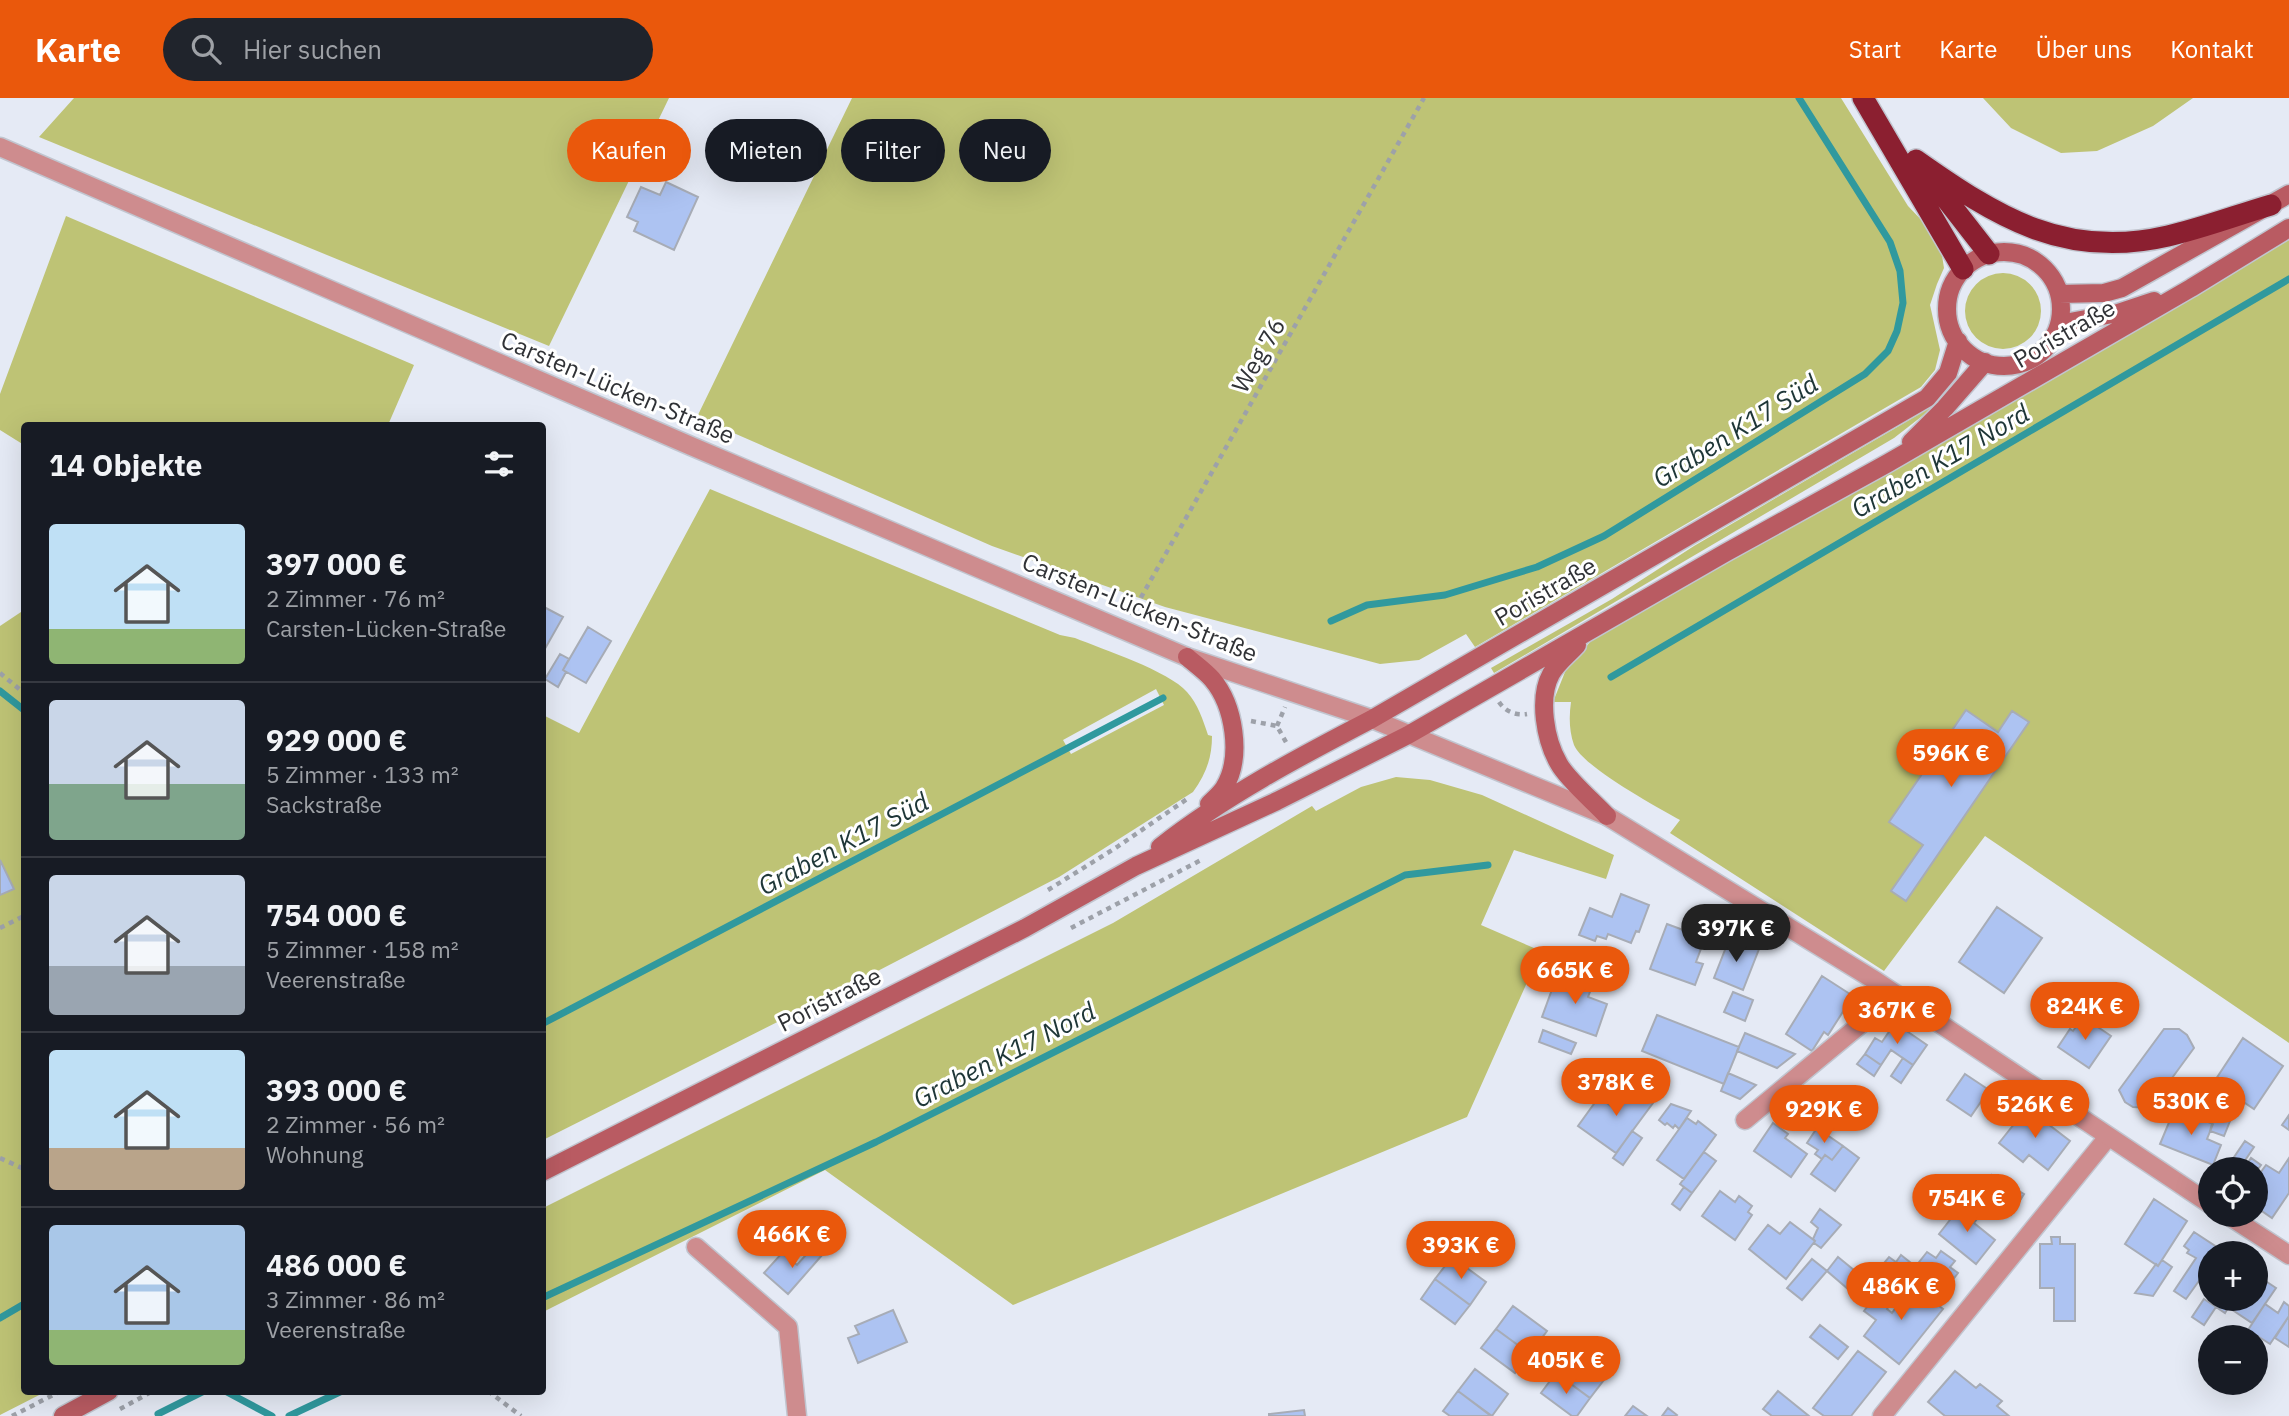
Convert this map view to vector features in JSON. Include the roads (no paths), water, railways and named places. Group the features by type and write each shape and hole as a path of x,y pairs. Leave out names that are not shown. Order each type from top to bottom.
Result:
{"highway":[{"path":"1863,98 1964,269"},
{"path":"1879,98 1916,160 1989,254"},
{"path":"1916,160 1993,210 2028,228 2055,236 2094,242 2168,236 2280,200"}],"main road":[{"name":"Poristraße","path":"2059,294 2104,293 2122,288 2280,200"},
{"name":"Poristraße","path":"546,1170 1025,928 1136,866 1277,801 1408,735 1725,552 1888,463 2191,288 2289,228"},
{"name":"Poristraße","path":"1136,866 1198,817 1296,759 1372,719 1927,398 1948,373 1958,341 1970,354 1985,362 2008,365 2031,359 2053,338 2059,324 2059,294 2052,277 2040,264 2024,255 2007,251 1989,254"},
{"path":"1958,341 1950,327 1947,312 1954,281 1975,260 1989,254"},
{"name":"Poristraße","path":"2059,324 2118,313 2191,288"},
{"name":"Poristraße","path":"1888,463 1945,408 1985,362"},
{"path":"1590,630 1551,673 1545,691 1545,710 1550,743 1559,765 1607,816"},
{"path":"1187,657 1212,679 1226,703 1235,744 1231,769 1224,788 1198,817"},
{"path":"63,1416 102,1395"}],"street":[{"name":"Carsten-Lücken-Straße","path":"0,147 1187,657 1372,719 1607,816 1834,954 2198,1196"},
{"path":"1745,1120 1896,995"},
{"path":"1882,1416 2108,1137"},
{"path":"2246,1227 2289,1255"},
{"path":"696,1247 788,1327 797,1416"}],"waterway":[{"name":"Graben K17 Süd","path":"1331,621 1367,605 1445,595 1537,567 1604,536 1865,374 1888,351 1897,331 1903,303 1900,271 1890,242 1799,98"},
{"name":"Graben K17 Nord","path":"1611,677 2289,279"},
{"path":"0,691 21,708"},
{"name":"Graben K17 Süd","path":"546,1022 1163,698"},
{"name":"Graben K17 Nord","path":"546,1296 876,1142 1405,875 1488,865"},
{"name":"Graben K17 Süd","path":"0,1318 21,1306"},
{"name":"Graben K17 Nord","path":"158,1414 196,1395"},
{"name":"Graben K17 Nord","path":"233,1395 272,1416"},
{"name":"Graben K17 Nord","path":"289,1416 334,1395"}]}
